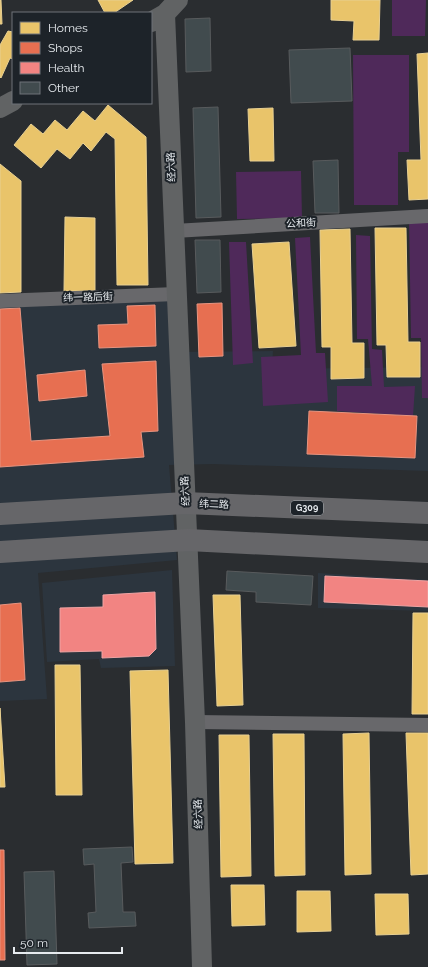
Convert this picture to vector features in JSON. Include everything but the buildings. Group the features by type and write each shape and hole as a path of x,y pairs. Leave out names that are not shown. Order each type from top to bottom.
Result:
{"highway":[{"name":"纬二路","path":"0,514 185,502 428,513"},
{"path":"0,552 188,540 428,552"}],"street":[{"path":"160,12 178,0"},
{"name":"经六路","path":"160,12 174,231 185,502 188,540 202,967"},
{"path":"0,108 12,101"},
{"name":"公和街","path":"174,231 428,216"},
{"name":"纬一路后街","path":"0,301 176,294"},
{"path":"195,722 428,725"}],"shaded area":[{"path":"392,0 426,0 425,36 392,36"},
{"path":"353,55 409,55 409,152 398,152 398,205 354,205"},
{"path":"301,171 302,218 237,219 236,172"},
{"path":"409,219 428,219 428,398 422,398 421,338 411,338"},
{"path":"356,235 370,236 372,349 382,350 384,387 415,386 413,416 337,411 337,386 372,386 368,339 357,339"},
{"path":"310,237 316,353 325,353 328,402 263,406 261,357 301,355 295,238"},
{"path":"229,242 246,242 253,363 233,365"},
{"path":"172,298 174,352 273,351 272,369 428,367 428,471 213,464 169,465 177,560 38,573 47,699 0,701 0,304"},
{"path":"172,570 175,666 101,668 99,659 47,662 42,583"},
{"path":"318,573 428,580 428,611 318,608"}]}
